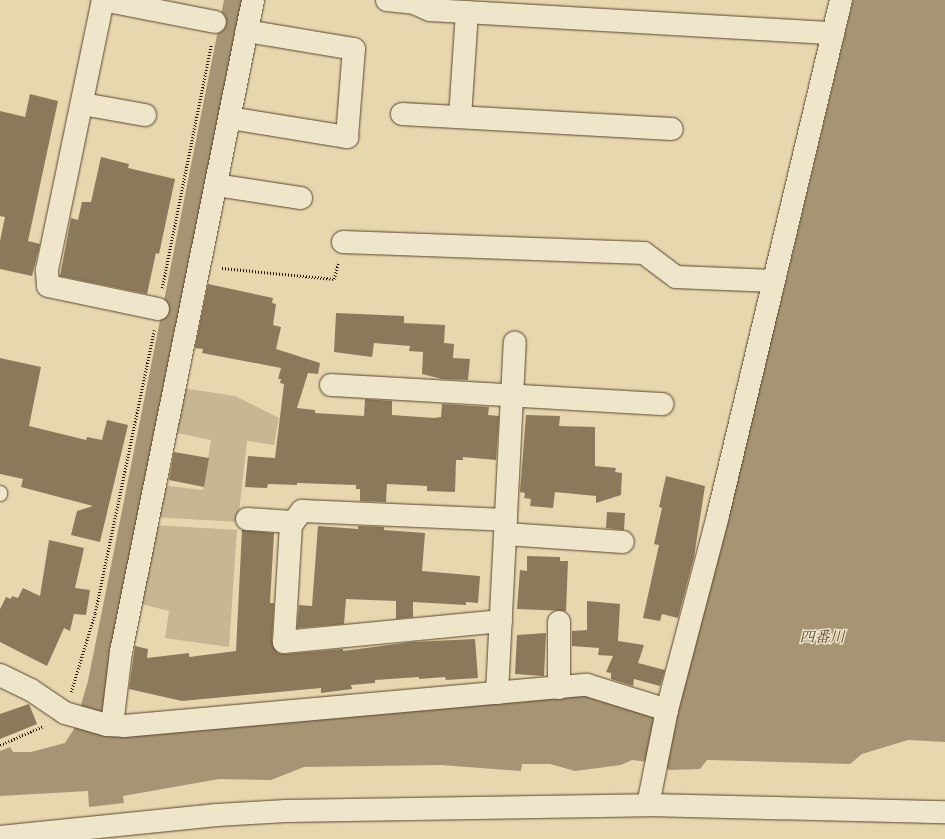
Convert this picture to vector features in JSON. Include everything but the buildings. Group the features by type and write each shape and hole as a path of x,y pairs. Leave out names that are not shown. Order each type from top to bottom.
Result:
{"street":[{"path":"158,309 48,286 47,270 83,104 103,0 215,22"},
{"path":"110,725 120,652 200,266 253,0"},
{"path":"387,0 414,3 430,10 833,33"},
{"path":"648,805 667,714 718,515 841,0"},
{"path":"460,117 467,12"},
{"path":"230,118 347,138 354,49 247,31"},
{"path":"83,104 145,115"},
{"path":"402,114 672,129"},
{"path":"216,185 301,198"},
{"path":"343,242 644,253 676,277 774,281"},
{"path":"497,693 515,342"},
{"path":"331,385 662,404"},
{"path":"501,621 284,642 291,525 302,511 506,527 623,542"},
{"path":"247,519 293,522"},
{"path":"559,622 559,688"},
{"path":"0,675 31,690 70,715 110,725 159,724 587,685 667,714"},
{"path":"0,837 37,836 286,811 648,805 945,812"}],"path":[{"path":"0,745 70,715 95,613 158,309 215,22"},
{"path":"200,266 334,279 343,242"}],"shaded area":[{"path":"182,388 235,396 279,418 274,445 247,441 238,522 153,517 160,485 203,490 211,440 172,432"},
{"path":"153,525 237,530 229,647 165,638 169,611 138,603"}],"water":[{"name":"四番川","path":"224,0 245,0 105,732 592,691 649,716 674,722 786,280 853,0 945,0 945,742 908,740 862,754 850,764 707,760 700,769 669,770 663,764 632,760 621,765 575,771 550,764 522,764 521,771 441,765 304,767 271,780 219,779 123,796 124,803 89,807 88,791 0,796 0,751 10,747 13,752 31,752 65,743 74,729 88,681"}]}
